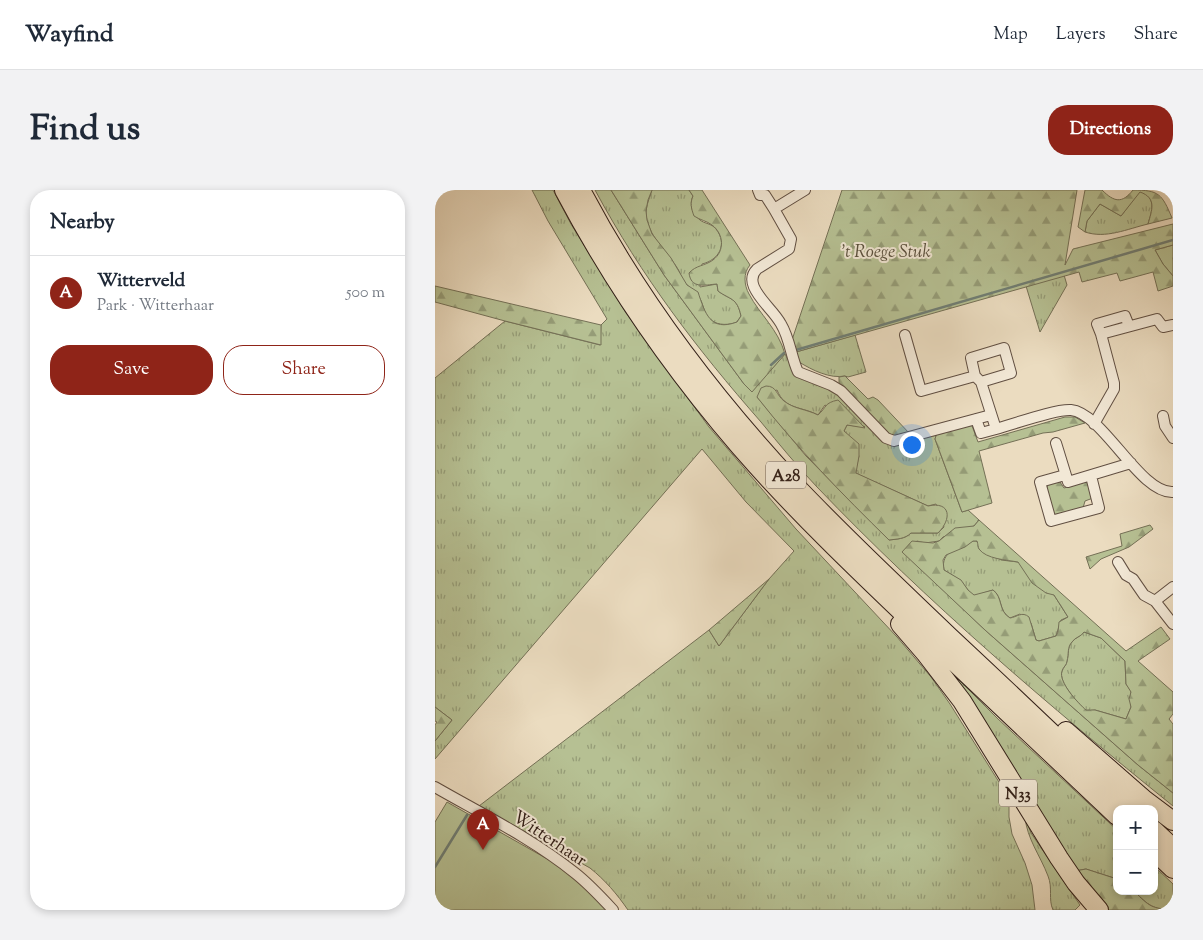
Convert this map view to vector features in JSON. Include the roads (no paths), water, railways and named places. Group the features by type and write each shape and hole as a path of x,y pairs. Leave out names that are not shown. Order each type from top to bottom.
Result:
{"highway":[{"name":"A28","path":"564,190 635,309 695,391 740,446 788,500 870,582 1113,812"},
{"name":"A28","path":"581,190 615,250 649,302 719,396 793,483 860,551 1127,805"},
{"name":"N33","path":"870,582 892,615 925,653 962,701 1059,858 1099,910"},
{"path":"915,603 1011,682 1145,800 1173,822"},
{"path":"1158,834 1173,848"},
{"path":"1158,855 1173,869"}],"street":[{"path":"774,209 805,190"},
{"path":"765,192 791,239 789,249 757,269 752,280 755,289 780,322 787,336 799,372 841,391 885,438 890,440 898,440 991,415"},
{"path":"1094,424 1113,389 1114,383 1097,324 1125,316 1129,326 1157,319 1163,327 1173,325"},
{"path":"905,335 921,391 978,379 996,429"},
{"path":"976,418 981,433 1063,410 1084,414 1158,490 1173,492"},
{"path":"1163,416 1165,426 1173,438"},
{"path":"1056,442 1068,482 1131,463"},
{"path":"1065,474 1040,482 1051,521 1099,508 1091,476"},
{"path":"1118,562 1144,595 1155,601 1173,624"},
{"path":"1155,601 1173,587"},
{"name":"Witterhaar","path":"435,787 515,832 557,860 588,884 613,910"}],"waterway":[{"path":"796,350 1173,240"},
{"path":"771,365 784,353"},
{"path":"435,867 467,815"}],"place":[{"name":"Witterveld","path":"483,850"}],"park label":[{"name":"'t Roege Stuk","path":"886,251"}]}
